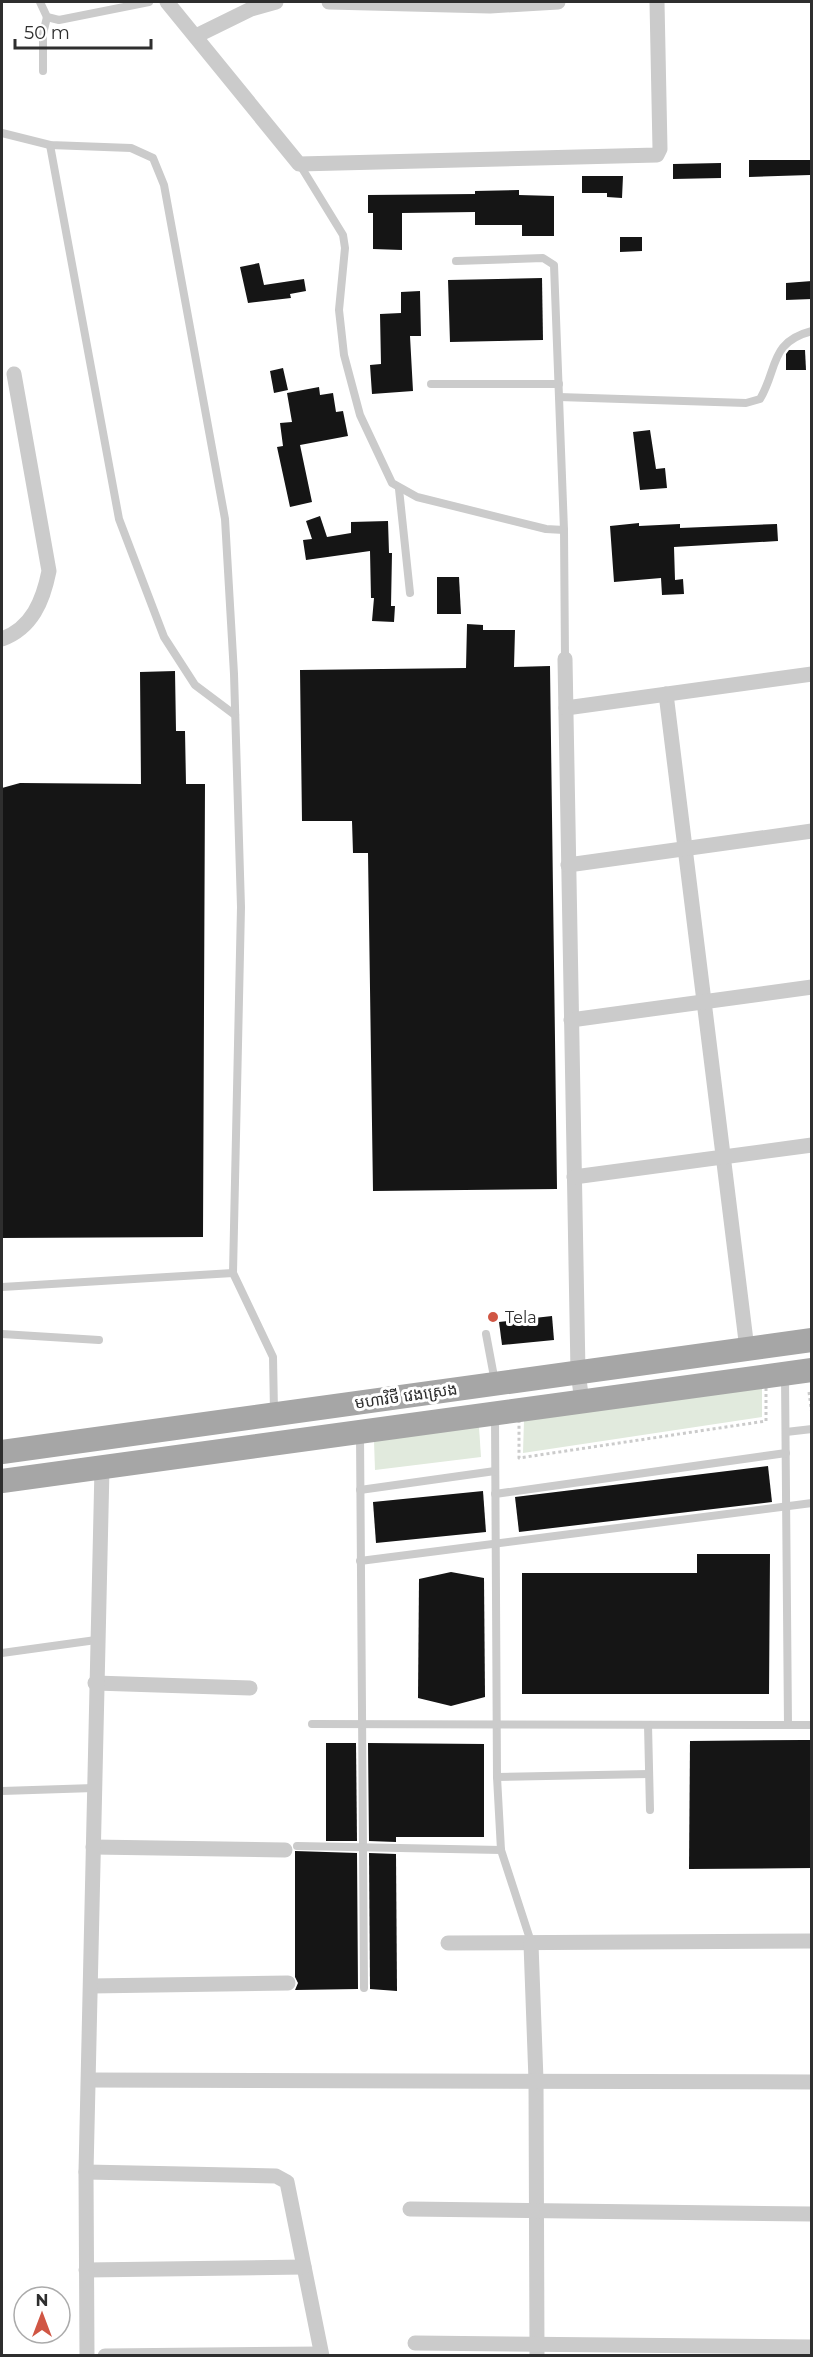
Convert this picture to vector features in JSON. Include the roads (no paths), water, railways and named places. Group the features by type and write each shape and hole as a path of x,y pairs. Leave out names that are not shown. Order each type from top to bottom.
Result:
{"main road":[{"name":"មហាវិថី វេងស្រេង","path":"2,1452 812,1340"},
{"name":"មហាវិថី វេងស្រេង","path":"2,1481 785,1374 810,1378"},
{"path":"274,1414 279,1444"}],"street":[{"path":"167,2 299,164 657,155 660,149 657,2"},
{"path":"195,36 251,9 276,2"},
{"path":"329,2 490,6 558,2"},
{"path":"2,639 16,634 32,618 44,597 49,571 14,374"},
{"path":"565,659 578,1372 582,1401"},
{"path":"566,708 812,674"},
{"path":"666,694 747,1349"},
{"path":"568,865 812,831"},
{"path":"572,1020 812,987"},
{"path":"574,1177 812,1145"},
{"path":"87,2355 86,2172 90,2080 95,1683 102,1467"},
{"path":"95,1683 250,1688"},
{"path":"93,1847 291,1848"},
{"path":"448,1943 812,1941"},
{"path":"531,1944 536,2080 537,2350"},
{"path":"91,1986 288,1983"},
{"path":"90,2080 812,2082"},
{"path":"86,2172 276,2176 287,2182 321,2355 105,2355"},
{"path":"410,2209 812,2214"},
{"path":"86,2270 304,2267"},
{"path":"415,2343 537,2350 812,2347"}],"lane":[{"path":"40,2 47,17 43,34 43,71"},
{"path":"47,17 59,20 149,2"},
{"path":"2,133 50,145 131,148 153,158 164,185 225,519 235,715 241,907 233,1273 273,1357 274,1414"},
{"path":"50,145 118,519 164,637 195,685 235,715"},
{"path":"299,164 343,235 345,249 339,310 344,356 360,415 392,483 399,489 417,496 546,529 564,530"},
{"path":"456,261 549,260 554,265 564,530 565,659"},
{"path":"559,397 746,403 760,399 768,385 775,356 785,344 812,331"},
{"path":"431,384 559,384"},
{"path":"399,489 410,593"},
{"path":"2,1287 233,1273"},
{"path":"2,1334 99,1340"},
{"path":"486,1334 495,1383"},
{"path":"785,1374 788,1725"},
{"path":"495,1414 497,1777 501,1850 531,1944"},
{"path":"786,1432 812,1429"},
{"path":"360,1432 364,1988"},
{"path":"495,1494 786,1453"},
{"path":"360,1490 495,1471"},
{"path":"360,1561 812,1503"},
{"path":"2,1653 96,1640"},
{"path":"312,1724 812,1725"},
{"path":"648,1725 650,1810"},
{"path":"497,1777 649,1774"},
{"path":"2,1791 94,1788"},
{"path":"291,1848 501,1850"}],"place":[{"name":"Tela","path":"493,1317"}]}
